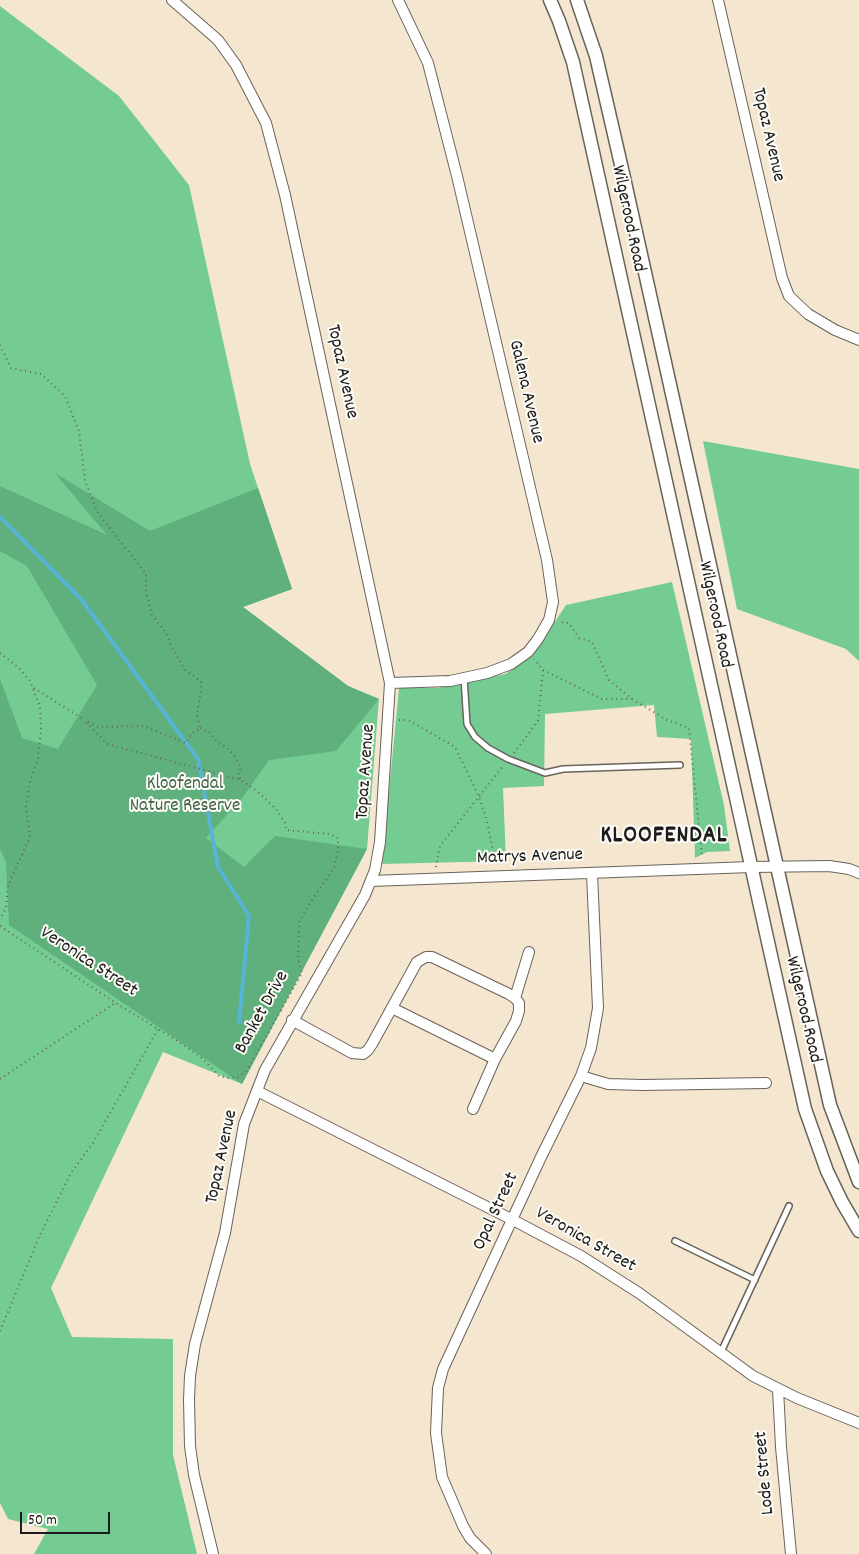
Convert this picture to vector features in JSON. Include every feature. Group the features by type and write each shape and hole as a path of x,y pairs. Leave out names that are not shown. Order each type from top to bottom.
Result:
{"street":[{"name":"Topaz Avenue","path":"172,0 218,40 236,65 266,123 285,194 390,682 380,842 375,870 347,925 265,1070 244,1124 225,1233 199,1325 190,1376 189,1424 194,1475 213,1554"},
{"name":"Galena Avenue","path":"390,682 464,678 511,664 528,652 538,639 549,620 553,602 547,560 457,176 428,63 398,0"},
{"name":"Wilgerood Road","path":"550,0 573,62 805,1110 827,1170 842,1202 859,1231"},
{"name":"Wilgerood Road","path":"577,0 596,56 622,169 830,1105 859,1182"},
{"name":"Topaz Avenue","path":"718,0 782,278 789,296 808,314 835,330 859,340"},
{"name":"Matrys Avenue","path":"371,881 751,867 829,866 849,869 859,873"},
{"name":"Opal Street","path":"486,1554 470,1538 463,1526 452,1505 442,1477 436,1434 438,1388 443,1369 581,1076 591,1048 598,1008 592,874"},
{"path":"515,998 528,952"},
{"path":"292,1020 352,1053 360,1054 368,1050 418,962 426,957 432,957 515,998 519,1003 516,1021 495,1059 473,1109"},
{"path":"392,1008 495,1059"},
{"path":"581,1076 608,1084 766,1083"},
{"name":"Veronica Street","path":"258,1091 513,1220 610,1274 753,1376 778,1389 859,1423"},
{"name":"Lode Street","path":"778,1389 781,1447 791,1554"}],"lane":[{"path":"464,678 467,724 475,737 488,748 508,759 545,773 563,769 680,765"},
{"path":"721,1353 789,1206"},
{"path":"675,1241 755,1280"}],"path":[{"path":"0,345 11,368 41,374 65,396 79,431 85,481 98,512 146,574 146,592 152,615 167,634 171,646 185,670 202,683 197,716 200,728"},
{"path":"528,652 543,670 602,699 632,699 609,680 592,642 579,638 570,623 549,620"},
{"path":"0,653 19,668 34,688 40,707 41,731 38,758 29,784 26,807 30,837 8,886 6,908 0,919"},
{"path":"433,879 440,846 538,721 543,670"},
{"path":"34,688 98,727 144,726 186,743 191,734 200,728"},
{"name":"Banket Drive","path":"84,720 107,744 241,780 257,791 276,809 285,823 286,830 330,834 338,838 338,850 334,868 308,906 299,923 298,959 302,973 246,1072 238,1077 220,1076 202,1058 158,1029"},
{"path":"389,720 408,720 455,746 479,797 487,821 497,876"},
{"path":"200,728 209,732 217,742 234,755 241,768 238,775 241,780"},
{"name":"Veronica Street","path":"0,926 158,1029"},
{"path":"0,1079 116,1003"},
{"path":"0,1331 39,1236 71,1173 93,1143 158,1029"}],"green space":[{"name":"Kloofendal Nature Reserve","path":"0,6 119,96 189,185 250,464 292,589 243,607 348,686 379,699 367,849 242,1084 163,1052 51,1288 72,1337 173,1339 173,1455 197,1554 34,1554 48,1529 8,1519 0,1503"},
{"path":"703,441 859,469 859,661 846,649 737,609"},
{"path":"55,473 150,531 258,488 292,589 243,607 348,686 379,699 336,751 269,760 242,798 206,838 244,867 275,836 367,849 242,1084 9,925 6,862 0,849 0,679 22,738 58,749 97,685 27,566 0,551 0,486 107,535"},
{"path":"672,582 724,805 730,851 707,852 695,858 691,739 657,737 654,705 545,714 544,786 503,788 506,861 382,864 399,688 438,688 505,674 532,656 566,605"}],"waterway":[{"path":"0,517 81,599 198,759 218,867 249,916 239,1023"}],"district":[{"name":"KLOOFENDAL","path":"664,838"}]}
